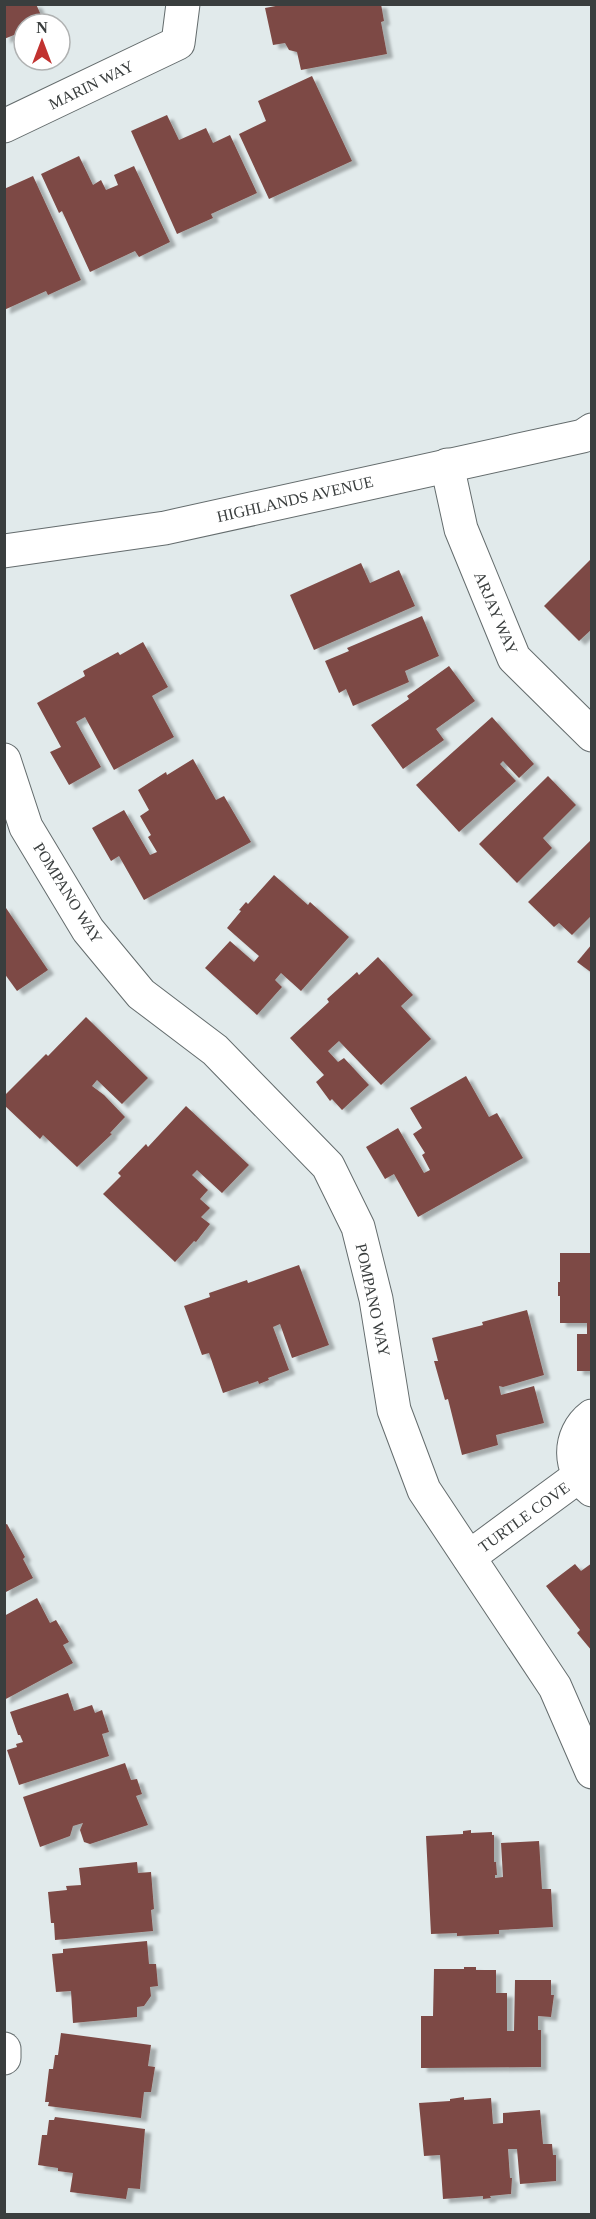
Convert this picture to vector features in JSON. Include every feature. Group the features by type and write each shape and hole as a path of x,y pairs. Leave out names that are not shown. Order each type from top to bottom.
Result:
{"street":[{"name":"MARIN WAY","path":"4,126 178,43 183,4"},
{"name":"HIGHLANDS AVENUE","path":"4,551 165,528 589,435"},
{"name":"ARJAY WAY","path":"447,465 461,529 514,658 591,735"},
{"name":"POMPANO WAY","path":"4,760 26,827 88,930 141,994 215,1050 328,1166 357,1227 376,1299 394,1410 424,1490 555,1687 591,1772"},
{"name":"TURTLE COVE","path":"469,1557 585,1483 573,1462 573,1447 577,1432 591,1416"},
{"path":"4,2049 4,2058"}],"building":[{"path":"4,4 36,4 40,12 12,12 12,36 4,39"},
{"path":"286,4 381,4 384,21 381,22 387,54 301,70 297,52 289,50 285,43 273,45 265,8"},
{"path":"312,76 352,161 269,199 239,134 266,121 258,101"},
{"path":"167,115 179,140 206,128 213,143 230,135 257,193 211,214 213,218 177,234 131,131"},
{"path":"79,156 93,185 101,180 106,190 118,185 114,175 134,166 170,242 139,257 135,251 90,272 62,211 59,213 41,174"},
{"path":"33,176 81,280 48,295 46,291 4,310 4,189"},
{"path":"592,558 592,629 579,641 544,606"},
{"path":"361,563 370,583 399,570 415,606 314,650 290,595"},
{"path":"422,616 439,656 405,671 409,682 353,706 346,689 339,693 325,661 349,651 347,648"},
{"path":"143,642 168,687 152,696 174,737 114,770 85,717 76,722 101,767 69,785 50,752 61,747 37,703 85,676 83,671 118,652 120,655"},
{"path":"449,666 475,701 436,729 444,740 403,769 371,725 409,699 407,696"},
{"path":"492,717 534,764 519,778 503,761 500,764 516,781 459,832 416,785"},
{"path":"193,759 216,800 224,796 251,842 144,900 119,856 111,861 92,828 124,810 150,855 157,852 148,837 151,835 140,816 149,810 138,790 166,772 167,775"},
{"path":"548,776 576,805 543,838 552,848 517,883 479,844"},
{"path":"592,839 592,915 572,935 559,923 554,927 528,902"},
{"path":"274,875 308,905 310,902 349,937 301,991 281,973 275,980 282,987 257,1015 205,968 230,941 254,962 259,956 227,928 246,902 248,904"},
{"path":"4,905 48,970 17,991 4,973"},
{"path":"592,944 592,973 577,962"},
{"path":"378,957 413,995 401,1006 431,1039 381,1085 339,1041 328,1051 338,1062 344,1058 369,1085 342,1110 332,1099 330,1101 316,1082 324,1075 290,1038 329,1002 327,999 357,972 359,975"},
{"path":"86,1017 148,1078 122,1104 97,1080 92,1086 125,1117 110,1133 112,1134 77,1167 43,1135 40,1139 4,1105 4,1096"},
{"path":"466,1076 489,1117 497,1113 523,1158 418,1217 394,1174 385,1179 366,1147 398,1128 424,1173 430,1170 422,1155 425,1153 413,1134 422,1128 410,1108"},
{"path":"186,1106 249,1165 222,1193 197,1170 192,1175 208,1190 200,1199 210,1208 201,1217 210,1224 196,1242 194,1241 175,1262 103,1194 121,1176 118,1173 146,1144 148,1147"},
{"path":"560,1253 592,1253 592,1371 577,1371 577,1334 587,1334 587,1323 560,1323 558,1282 560,1282"},
{"path":"299,1265 329,1345 292,1358 280,1324 273,1327 289,1370 259,1384 258,1381 223,1393 209,1353 202,1355 184,1306 210,1297 209,1293 247,1280 248,1283"},
{"path":"527,1310 544,1375 503,1387 499,1386 501,1395 534,1386 544,1423 496,1435 498,1445 462,1455 448,1399 445,1400 434,1361 438,1361 432,1338 483,1325 482,1322"},
{"path":"7,1524 25,1557 23,1559 33,1578 4,1593 4,1525"},
{"path":"592,1563 592,1651 577,1633 580,1630 546,1586 575,1564 581,1571"},
{"path":"37,1598 50,1623 56,1620 69,1642 63,1645 73,1663 4,1700 4,1616"},
{"path":"68,1693 74,1711 92,1705 95,1713 102,1710 109,1732 102,1734 109,1756 19,1785 7,1750 23,1742 18,1735 10,1712"},
{"path":"125,1763 131,1780 137,1779 142,1794 136,1796 148,1825 90,1844 84,1842 80,1830 83,1823 73,1826 70,1836 40,1847 23,1797"},
{"path":"471,1830 471,1833 492,1832 494,1835 494,1862 496,1862 497,1875 495,1878 503,1877 501,1843 539,1841 542,1889 551,1889 553,1927 499,1930 499,1934 457,1936 457,1933 431,1934 426,1836 463,1834 463,1831"},
{"path":"137,1862 138,1873 151,1872 153,1931 55,1940 48,1892 67,1890 66,1886 81,1885 79,1868"},
{"path":"147,1941 149,1964 156,1964 158,1986 150,1987 151,1996 144,2006 137,2007 137,2017 73,2023 71,1991 56,1992 52,1954 63,1953 63,1949"},
{"path":"464,1967 476,1967 476,1970 496,1970 496,1993 507,1993 507,2031 514,2031 515,1980 551,1980 551,1995 554,1995 551,2017 538,2016 538,2030 541,2030 541,2067 421,2068 421,2016 433,2016 434,1969 464,1969"},
{"path":"61,2033 151,2045 148,2066 155,2067 151,2092 144,2092 141,2118 48,2106 49,2102 45,2102 49,2069 53,2069 55,2055 58,2055"},
{"path":"464,2097 464,2100 491,2098 493,2124 503,2123 503,2113 540,2110 543,2144 552,2144 553,2155 556,2155 556,2181 520,2184 517,2149 508,2149 510,2178 512,2178 511,2194 483,2199 483,2196 443,2199 440,2155 424,2156 419,2103 450,2101 450,2099"},
{"path":"55,2117 145,2129 140,2189 128,2188 126,2199 70,2192 73,2173 38,2165 42,2135 47,2135 49,2120 54,2120"}]}
